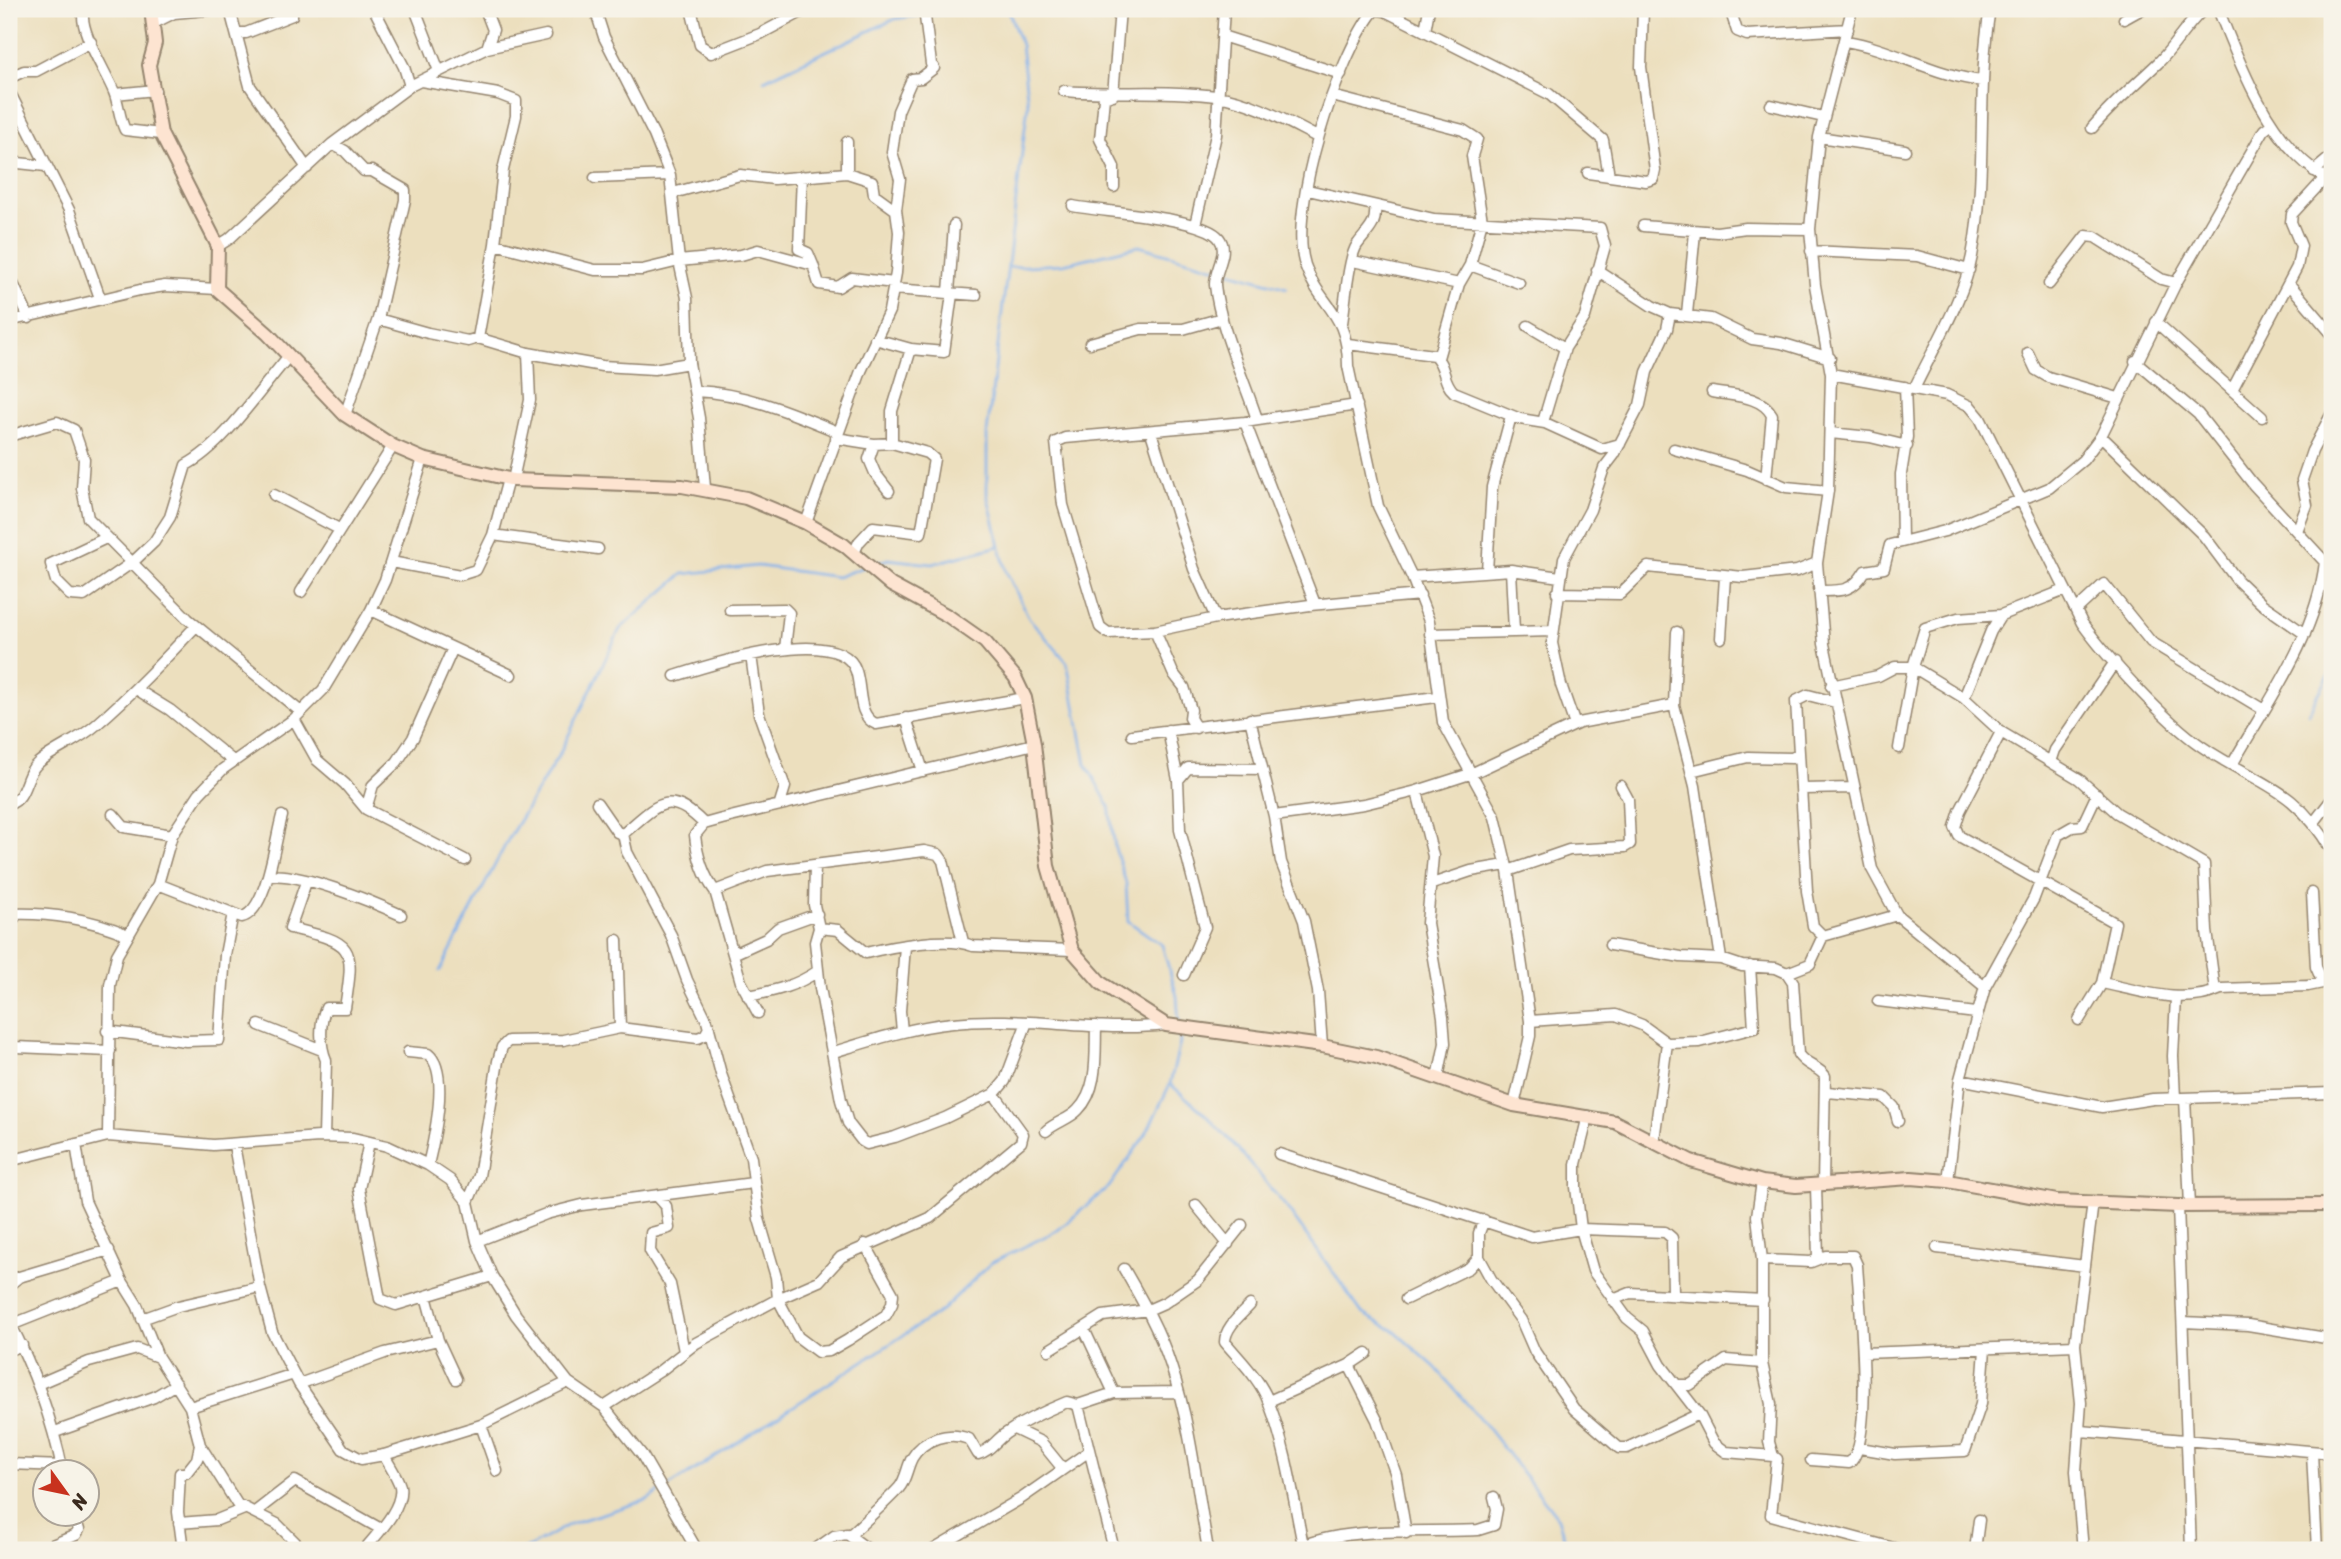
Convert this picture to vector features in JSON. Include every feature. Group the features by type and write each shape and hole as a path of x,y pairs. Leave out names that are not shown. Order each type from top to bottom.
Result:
{"street":[{"path":"84,9 82,15 91,42 115,94 125,130 161,134"},
{"path":"151,9 155,43 149,65 161,134 218,246 217,289"},
{"path":"154,23 174,13 217,9"},
{"path":"223,9 230,10 250,86 307,168"},
{"path":"236,33 246,33 292,15 291,9"},
{"path":"374,9 415,83 498,94 516,101 516,116 503,170 495,244 478,338"},
{"path":"415,9 439,71"},
{"path":"485,9 493,30 487,48"},
{"path":"595,9 604,37 654,135 670,175 679,261 687,298 689,363 695,391 705,488"},
{"path":"691,9 700,45 711,53 760,34 807,9"},
{"path":"806,523 837,435 889,311 899,232 896,209 900,179 892,152 898,111 912,79 921,78 934,68 931,64 924,9"},
{"path":"1113,95 1120,9"},
{"path":"1195,225 1216,135 1224,9"},
{"path":"1424,31 1429,9"},
{"path":"1588,173 1646,181 1653,179 1655,170 1641,67 1643,9"},
{"path":"1730,9 1737,31 1747,35 1849,29"},
{"path":"1852,9 1846,41 1819,137 1810,229 1811,251 1831,374 1828,491 1817,564 1831,686 1872,869 1897,915 1985,987"},
{"path":"1902,542 1901,474 1907,446 1910,388 1969,270 1981,168 1983,81 1990,9"},
{"path":"2124,19 2141,9"},
{"path":"2092,128 2108,108 2164,56 2188,23 2204,9"},
{"path":"2218,9 2234,50 2272,124 2314,170 2329,179 2292,215 2291,222 2301,246 2290,285 2232,390"},
{"path":"1514,1105 1530,1036 1530,1021 1507,868 1495,817 1443,722 1437,697 1430,634 1420,595 1378,506 1349,366 1348,344 1342,323 1306,266 1301,238 1301,212 1308,190 1317,137 1340,74 1372,10 1385,11 1549,94 1603,140 1609,176"},
{"path":"218,246 229,239 332,144 415,83 487,48 546,36"},
{"path":"1222,36 1340,74"},
{"path":"1846,41 1872,45 1924,68 1983,81"},
{"path":"9,78 24,71 36,71 91,42"},
{"path":"115,94 155,90"},
{"path":"9,91 69,210 100,298"},
{"path":"1064,91 1113,95 1178,93 1219,96 1250,106 1317,137"},
{"path":"1113,95 1104,98 1100,139 1114,167 1114,187"},
{"path":"1332,96 1472,133 1477,139 1472,156 1482,221 1470,265 1459,284 1438,358 1447,386 1454,393 1511,416 1543,422 1602,449 1620,444"},
{"path":"1771,105 1823,117"},
{"path":"1819,592 1847,590 1857,586 1864,571 1884,568 1890,545 1945,531 2019,501 2065,477 2101,436 2135,361 2176,283 2232,182 2264,130 2272,124"},
{"path":"1819,137 1905,150"},
{"path":"847,142 847,173"},
{"path":"332,144 345,151 364,171 372,171 405,190 405,208 378,320 345,415"},
{"path":"2314,170 2332,156"},
{"path":"9,162 46,166"},
{"path":"673,193 740,175 774,179 847,173 872,181 874,194 896,209"},
{"path":"595,178 670,175"},
{"path":"802,176 799,249 808,253 819,284 838,288 852,278 894,286 976,295"},
{"path":"1308,190 1434,219 1600,228 1605,246 1585,317 1565,348 1543,422"},
{"path":"1073,206 1195,225 1220,239 1223,251 1215,282 1222,318 1257,419"},
{"path":"1342,323 1356,246 1369,236 1375,222 1375,207"},
{"path":"875,340 911,349 944,352 951,293 954,225"},
{"path":"1643,226 1676,227 1695,232 1810,229"},
{"path":"1688,314 1695,232"},
{"path":"2049,284 2078,241 2086,236 2095,237 2161,279 2176,283"},
{"path":"495,244 595,270 642,270 679,261 766,250 813,265"},
{"path":"1811,251 1917,256 1969,270"},
{"path":"1353,261 1459,284"},
{"path":"1470,265 1519,283"},
{"path":"1597,270 1652,306 1670,314 1688,314 1712,319 1752,339 1781,343 1830,358"},
{"path":"9,275 29,318"},
{"path":"2290,285 2332,334"},
{"path":"9,321 100,298 166,286 217,289 233,300 345,415 393,446 423,459 511,479 705,488 746,498 806,523 854,553 891,585 948,616 985,642 1014,677 1025,698 1034,744 1048,866 1072,950 1101,983 1166,1025"},
{"path":"1575,725 1561,684 1552,631 1564,558 1590,510 1607,463 1640,405 1647,372 1670,314"},
{"path":"1090,343 1141,329 1183,329 1222,318"},
{"path":"378,320 468,341 478,338 528,353 602,366 654,369 689,363"},
{"path":"2156,321 2262,417"},
{"path":"1528,326 1565,348"},
{"path":"1348,344 1434,355 1438,358"},
{"path":"892,443 892,411 911,349"},
{"path":"391,562 460,575 479,567 493,535 511,479 530,400 528,353"},
{"path":"2028,353 2036,370 2048,377 2118,398"},
{"path":"106,538 51,564 57,581 70,595 84,596 133,562 154,542 170,517 186,465 198,459 225,431 289,356"},
{"path":"2135,361 2197,414 2253,484 2325,562 2321,589 2305,634 2233,763"},
{"path":"1831,374 1947,395 1970,406 1980,418 2019,501 2096,643 2185,733 2295,802 2315,821 2332,851"},
{"path":"695,391 722,392 774,406 837,435 874,444 892,443 927,453 934,459 921,533 873,527 859,542 854,553"},
{"path":"1712,392 1754,400 1767,406 1772,415 1766,479"},
{"path":"1357,405 1245,422 1065,438 1056,442 1054,450 1063,505 1100,627 1108,633 1155,631 1216,618 1315,604 1420,595"},
{"path":"2297,531 2307,505 2302,480 2312,451 2332,413"},
{"path":"1487,571 1492,487 1511,416"},
{"path":"9,436 57,422 74,430 84,459 82,488 88,518 106,538 196,626 297,716 317,760 345,785 366,809 466,860"},
{"path":"1245,422 1315,604"},
{"path":"1151,432 1194,569 1216,618"},
{"path":"1830,433 1870,437 1907,446"},
{"path":"2101,436 2204,536 2237,580 2262,604 2305,634"},
{"path":"874,444 869,459 875,473 889,491"},
{"path":"301,592 393,446"},
{"path":"1602,449 1607,463"},
{"path":"1674,449 1786,486 1828,491"},
{"path":"108,1136 107,1079 110,1051 107,1031 110,985 117,955 158,884 172,835 199,794 233,761 297,716 323,690 371,610 391,562 423,459"},
{"path":"274,495 339,529"},
{"path":"493,535 597,549"},
{"path":"1557,593 1620,594 1648,567 1725,577 1797,571 1817,564"},
{"path":"1412,577 1511,570 1560,577"},
{"path":"1511,570 1514,631"},
{"path":"1721,638 1725,577"},
{"path":"2076,610 2104,584 2151,642 2169,656 2264,710"},
{"path":"1899,748 1913,667 1925,628 1958,618 2001,615 2065,590"},
{"path":"730,610 785,609 789,613 785,649"},
{"path":"371,610 511,675"},
{"path":"1964,698 1991,631 2001,615"},
{"path":"9,804 21,796 29,769 57,747 96,725 136,689 196,626"},
{"path":"1155,631 1173,673 1184,687 1191,710 1190,718 1196,728"},
{"path":"1430,634 1552,631"},
{"path":"1677,632 1674,705 1691,771 1721,959"},
{"path":"366,809 373,785 397,762 413,738 453,648"},
{"path":"675,676 731,658 785,649 840,653 851,660 856,670 863,711 869,720 876,724 1025,698"},
{"path":"751,655 760,714 785,787 780,803"},
{"path":"2051,762 2055,750 2115,662"},
{"path":"1831,686 1878,676 1895,667 1913,667 1964,698 2001,732 2097,794 2117,813 2204,864 2207,931 2215,991"},
{"path":"136,689 170,709 233,761"},
{"path":"1824,936 1813,926 1807,891 1801,827 1803,789 1797,755 1796,701 1808,695 1835,702"},
{"path":"1132,735 1437,697"},
{"path":"1274,816 1364,804 1418,791 1473,773 1575,725 1674,705"},
{"path":"906,718 923,771"},
{"path":"1250,719 1274,816 1281,862 1304,921 1318,991 1322,1046"},
{"path":"1168,730 1178,780 1181,830 1205,927 1184,975"},
{"path":"2001,732 1960,811 1955,827 1959,836 2115,923 2102,983 2079,1020"},
{"path":"758,1013 748,996 715,891 707,880 696,846 695,835 704,824 780,803 1034,744"},
{"path":"1691,771 1748,757 1792,758 1797,755"},
{"path":"1178,780 1188,768 1262,769"},
{"path":"1432,884 1507,868 1569,850 1625,847 1630,844 1628,799 1620,786"},
{"path":"1803,789 1854,788"},
{"path":"1418,791 1433,856 1427,923 1444,1017 1445,1043 1438,1078"},
{"path":"1948,1181 1960,1079 1985,987 2034,898 2058,835 2072,827 2082,826 2097,794"},
{"path":"2315,821 2332,799"},
{"path":"597,803 617,832 623,834"},
{"path":"623,834 646,813 666,803 681,804 704,824"},
{"path":"113,814 124,827 172,835"},
{"path":"158,884 242,917 253,913 269,876 282,816"},
{"path":"623,834 627,852 671,935 709,1028 720,1074 751,1158 752,1183 766,1249 776,1276 778,1299 798,1337 818,1352 829,1351 848,1340 886,1315 892,1304 892,1294 865,1244"},
{"path":"715,891 767,871 924,851 937,854 943,861 963,942"},
{"path":"815,865 818,928 815,942 818,971 848,1123 867,1144 945,1118 994,1094 1005,1081 1027,1022"},
{"path":"269,876 282,874 373,902 401,915"},
{"path":"306,882 290,928 341,943 349,951 351,960 345,1008 326,1008 323,1016 322,1051 326,1060 324,1137"},
{"path":"2312,893 2316,967 2328,982"},
{"path":"9,937 14,914 34,912 107,925 128,935"},
{"path":"107,1031 186,1041 219,1040 225,955 233,913"},
{"path":"733,954 766,939 778,928 817,914"},
{"path":"1787,973 1810,964 1824,936 1897,915"},
{"path":"818,928 838,930 866,953 905,946 963,942 972,946 1072,950"},
{"path":"617,940 620,1028"},
{"path":"1610,945 1681,957 1721,959 1750,967 1776,968 1787,973 1793,982 1798,1055 1802,1061 1821,1070 1827,1092 1818,1258"},
{"path":"902,1031 900,1011 905,946"},
{"path":"1530,1021 1616,1015 1642,1025 1667,1043 1710,1041 1754,1028 1750,967"},
{"path":"748,996 779,991 802,982 818,971"},
{"path":"2102,983 2176,998 2215,991 2328,982"},
{"path":"2176,998 2173,1045 2180,1098 2184,1206 2183,1322 2191,1550"},
{"path":"1878,1002 1976,1013"},
{"path":"834,1052 902,1031 954,1023 1027,1022 1137,1028 1185,1026 1322,1046 1376,1057 1514,1105 1615,1122 1691,1161 1762,1182 1820,1185 1911,1178 1948,1181 2057,1201 2184,1206 2332,1205"},
{"path":"259,1025 322,1051"},
{"path":"1046,1131 1078,1111 1087,1097 1094,1079 1096,1026"},
{"path":"468,1202 479,1176 502,1047 508,1041 562,1040 620,1028 698,1038 705,1035 709,1028"},
{"path":"9,1042 22,1048 110,1051"},
{"path":"1654,1140 1667,1043"},
{"path":"408,1052 428,1054 439,1070 436,1130 428,1166"},
{"path":"1960,1079 2102,1107 2180,1098 2332,1093"},
{"path":"1827,1092 1884,1097 1894,1107 1898,1121"},
{"path":"604,1407 660,1371 684,1351 778,1299 819,1281 841,1257 865,1244 930,1218 1021,1142 1023,1134 994,1094"},
{"path":"1588,1116 1576,1164 1581,1229 1593,1271 1627,1318 1643,1331 1661,1365 1679,1385 1720,1449 1773,1456"},
{"path":"9,1161 108,1136 234,1144 324,1137 353,1138 369,1142 428,1166 450,1180 468,1202 477,1241 492,1276 543,1352 568,1382 604,1407 642,1454 697,1550"},
{"path":"369,1142 359,1189 380,1299 396,1305 492,1276"},
{"path":"76,1144 85,1201 158,1357 190,1407 200,1445 232,1499 249,1511 277,1524 303,1550"},
{"path":"234,1144 260,1287 272,1332 296,1379 343,1449 361,1459 384,1455 481,1424 568,1382"},
{"path":"1279,1154 1532,1237 1581,1229 1669,1233 1672,1238 1672,1293"},
{"path":"1762,1182 1757,1216 1762,1261 1762,1363 1771,1404 1769,1442 1773,1456 1777,1459 1771,1515 1901,1550"},
{"path":"477,1241 546,1214 582,1205 752,1183"},
{"path":"658,1197 666,1206 669,1228 651,1233 650,1251 670,1284 684,1351"},
{"path":"2083,1550 2076,1471 2081,1431 2075,1346 2093,1202"},
{"path":"1196,1205 1228,1244"},
{"path":"1484,1220 1479,1233 1479,1257 1521,1320 1535,1352 1574,1409 1619,1448 1699,1414"},
{"path":"1049,1350 1102,1316 1148,1310 1198,1280 1242,1225"},
{"path":"1937,1248 2085,1266"},
{"path":"9,1285 19,1277 109,1250"},
{"path":"1762,1261 1811,1262 1818,1258 1853,1256 1856,1259 1863,1353 1860,1448 1849,1463 1811,1460"},
{"path":"1406,1299 1469,1268 1479,1257"},
{"path":"1124,1269 1148,1310 1178,1392 1193,1454 1208,1550"},
{"path":"60,1458 55,1432 38,1384 10,1323 122,1281"},
{"path":"142,1319 178,1306 260,1287"},
{"path":"1613,1300 1630,1293 1672,1293 1763,1300"},
{"path":"426,1296 438,1340 456,1379"},
{"path":"1250,1305 1232,1324 1225,1335 1225,1342 1244,1363 1269,1401 1293,1492 1303,1547"},
{"path":"2183,1322 2248,1325 2332,1339"},
{"path":"1084,1329 1114,1393"},
{"path":"190,1407 438,1340"},
{"path":"9,1350 22,1345"},
{"path":"1863,1353 2075,1346"},
{"path":"38,1384 89,1362 137,1349 158,1357"},
{"path":"1860,1448 1895,1454 1965,1451 1981,1404 1985,1349"},
{"path":"1269,1401 1349,1365 1367,1353"},
{"path":"1679,1385 1690,1385 1726,1360 1762,1363"},
{"path":"1349,1365 1377,1420 1396,1475 1406,1533"},
{"path":"55,1432 153,1397 176,1384"},
{"path":"814,1550 834,1536 851,1534 901,1486 918,1450 951,1433 969,1439 978,1454 1014,1429 1067,1402 1077,1405 1114,1393 1178,1392"},
{"path":"1077,1405 1114,1550"},
{"path":"481,1424 497,1471"},
{"path":"1014,1429 1041,1442 1063,1469"},
{"path":"2081,1431 2332,1453"},
{"path":"183,1550 179,1522 180,1473 186,1473 197,1459 200,1445"},
{"path":"933,1550 1021,1498 1088,1452"},
{"path":"2312,1452 2317,1550"},
{"path":"364,1550 381,1529 400,1496 400,1486 384,1455"},
{"path":"9,1464 32,1466"},
{"path":"179,1522 217,1520 249,1511 295,1481 381,1529"},
{"path":"1291,1550 1338,1534 1478,1530 1494,1525 1494,1497"},
{"path":"1975,1550 1979,1520"},
{"path":"40,1550 76,1535 78,1528"},
{"path":"851,1534 869,1550"}],"waterway":[{"path":"929,15 980,9"},
{"path":"1008,9 1021,45 1028,104 987,433 987,494 1006,571 1029,618 1067,662 1086,764 1109,806 1115,848 1126,883 1128,921 1162,945 1177,996 1179,1023"},
{"path":"764,80 895,19 922,15"},
{"path":"1008,267 1063,264 1139,246 1216,268"},
{"path":"1223,270 1287,288"},
{"path":"874,564 888,559 932,564 999,546"},
{"path":"440,971 510,836 560,753 620,629 683,574 758,566 837,577 864,567"},
{"path":"2308,713 2332,670"},
{"path":"665,1489 941,1311 991,1263 1058,1230 1109,1187 1146,1134 1170,1084 1180,1042 1179,1030"},
{"path":"1170,1084 1203,1112 1239,1150 1287,1208 1362,1313 1393,1330 1435,1367 1482,1421 1558,1518 1568,1550"},
{"path":"524,1550 572,1523 647,1500 659,1492"}]}
